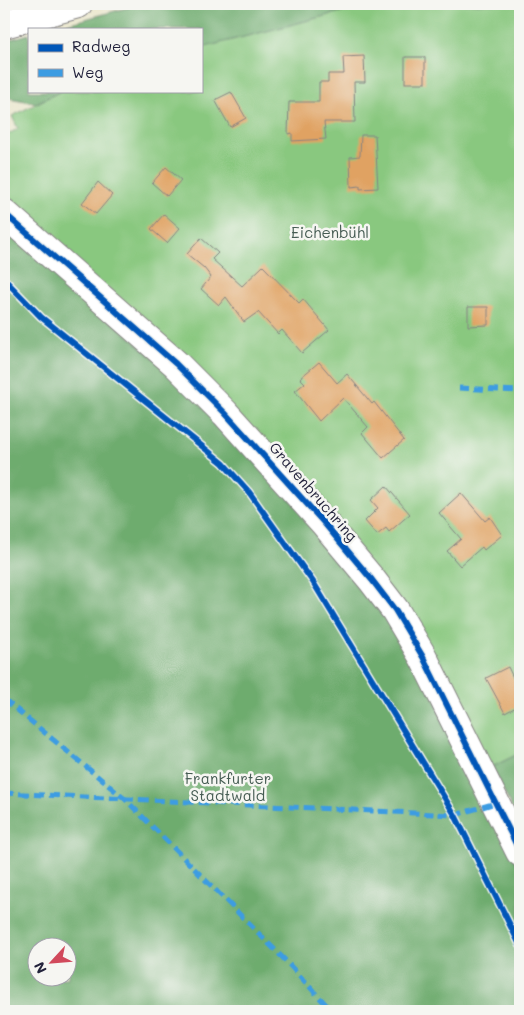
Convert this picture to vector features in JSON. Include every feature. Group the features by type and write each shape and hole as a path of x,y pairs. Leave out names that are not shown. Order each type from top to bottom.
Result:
{"main road":[{"path":"4,24 78,4"},
{"name":"Gravenbruchring","path":"4,213 176,364 225,412 325,524 372,580 405,626 423,657 520,852"}],"green space":[{"path":"141,4 371,4 202,48 202,28 52,28"},
{"name":"Eichenbühl","path":"371,4 520,4 520,753 492,767 4,195 4,136 18,129 12,116 59,92 202,92 202,48"},
{"path":"28,34 28,92 59,92 36,103 4,97 4,41"},
{"name":"Frankfurter Stadtwald","path":"4,229 166,369 313,524 409,649 520,871 520,1011 4,1011"},
{"path":"520,753 520,825 492,767"}],"building":[{"path":"364,56 365,82 354,82 355,122 324,122 326,139 292,141 292,133 288,134 289,102 319,102 319,82 328,82 328,74 344,74 343,57"},
{"path":"405,57 425,57 425,83 405,83"},
{"path":"231,92 246,118 230,127 215,100"},
{"path":"361,135 375,135 378,188 360,189 360,186 351,187 350,157 360,156"},
{"path":"166,167 181,180 167,196 152,183"},
{"path":"98,182 112,195 96,214 82,203"},
{"path":"164,214 180,228 167,243 151,229"},
{"path":"201,238 218,253 212,259 242,286 263,266 299,303 303,299 329,330 302,353 282,330 278,334 258,312 244,322 226,297 219,305 201,289 211,277 204,268 187,254"},
{"path":"468,307 488,307 488,325 468,326"},
{"path":"319,362 337,383 347,374 372,404 374,402 404,440 383,458 362,433 368,427 343,398 319,421 295,391 305,383 300,378"},
{"path":"386,486 410,514 389,532 386,528 377,535 365,521 378,508 371,500"},
{"path":"461,493 485,521 490,517 502,535 484,550 482,547 460,566 447,551 461,539 439,513"},
{"path":"508,667 520,692 520,705 505,713 486,678"}],"marked path":[{"path":"459,388 520,391"},
{"path":"4,699 125,799 283,958 332,1011"},
{"path":"4,793 455,815 496,803"}],"cycle path":[{"path":"4,213 176,364 225,413 325,524 372,580 395,610 423,657 520,852"},
{"path":"4,279 41,317 223,463 249,492 313,582 455,815 520,945"}]}
